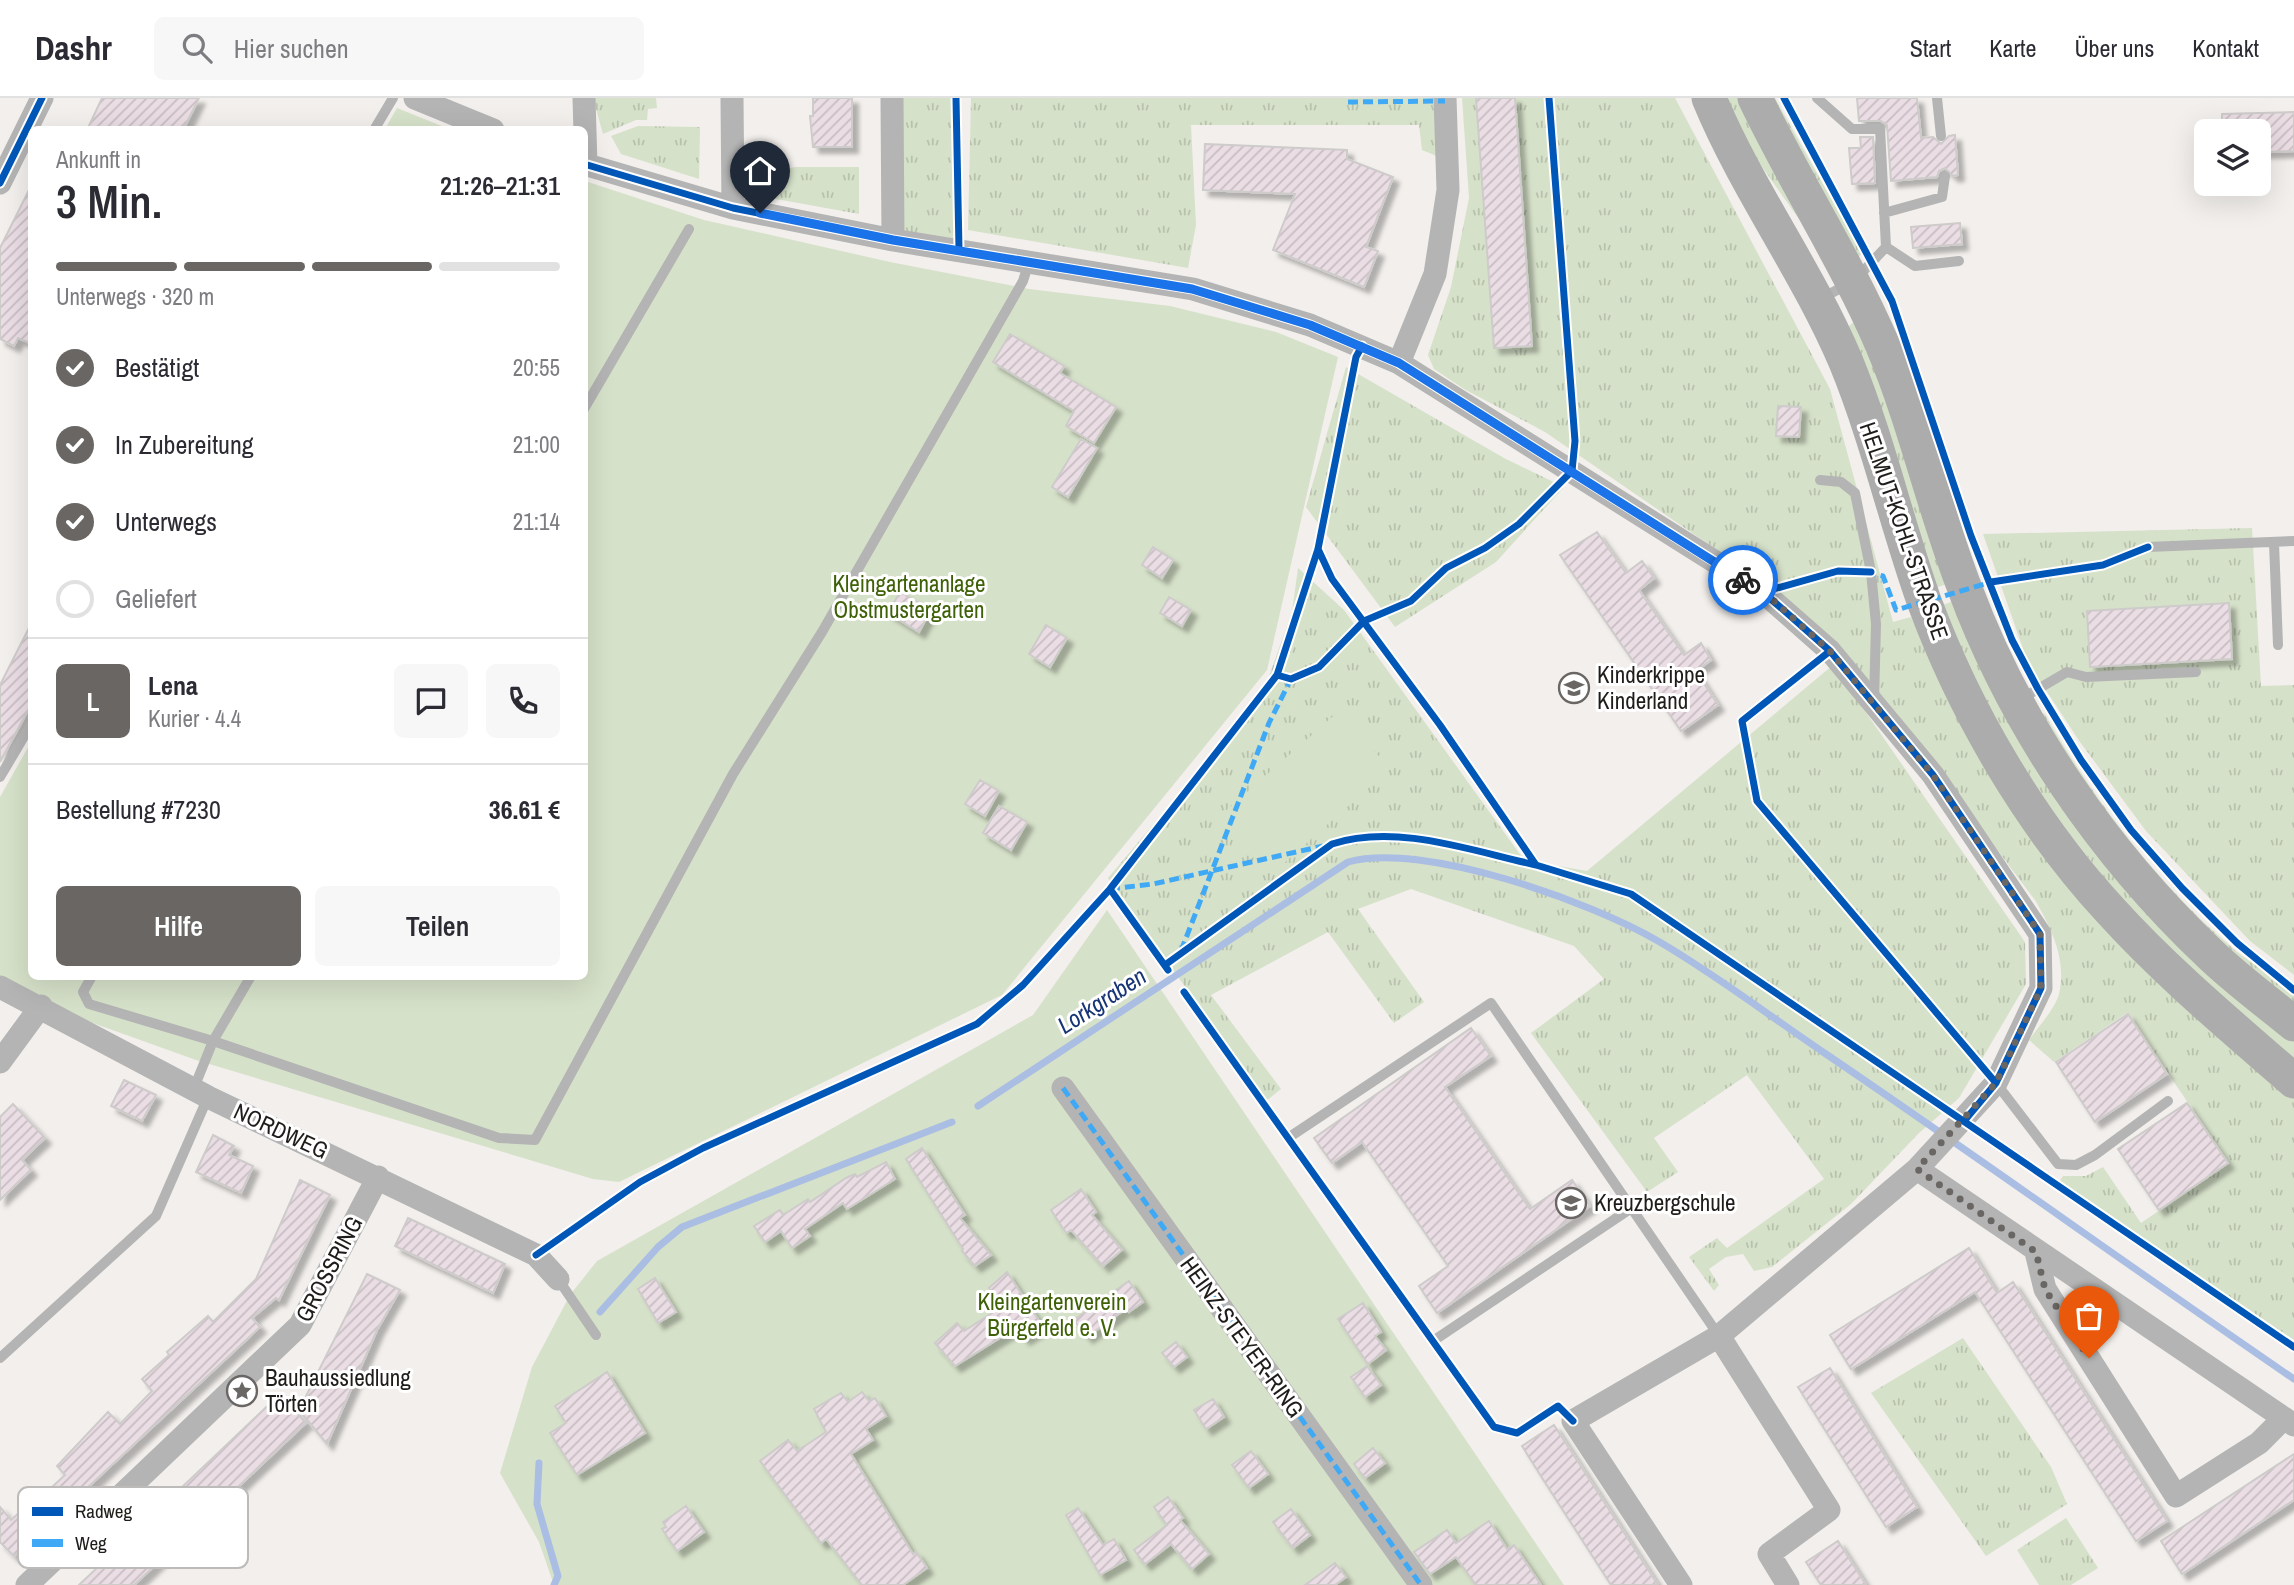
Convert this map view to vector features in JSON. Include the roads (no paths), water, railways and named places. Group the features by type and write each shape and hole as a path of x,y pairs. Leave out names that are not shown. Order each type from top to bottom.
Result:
{"main road":[{"name":"HELMUT-KOHL-STRASSE","path":"1709,98 1750,184 1818,300 1846,364 1925,601 1950,662 1989,740 2031,808 2109,910 2184,984 2294,1081"},
{"name":"HELMUT-KOHL-STRASSE","path":"1755,98 1854,281 1906,407 1964,588 1988,647 2016,701 2066,781 2142,881 2210,954 2294,1024"}],"street":[{"path":"28,126 42,98"},
{"path":"415,98 483,126"},
{"path":"584,98 584,126"},
{"path":"732,98 733,208"},
{"path":"892,98 893,240"},
{"path":"1399,363 1435,274 1448,190 1445,98"},
{"path":"0,183 28,126"},
{"path":"588,165 733,208 893,240 1192,289 1310,325 1399,363 1763,593 1830,651 1933,775 2040,934 2041,988 1996,1083 1965,1120 1917,1169 1719,1336 1573,1421 1681,1585"},
{"name":"NORDWEG","path":"0,987 41,1006 201,1092 536,1255 558,1279"},
{"path":"0,1062 41,1006"},
{"name":"HEINZ-STEYER-RING","path":"1063,1088 1420,1585"},
{"path":"1917,1169 2289,1421 2176,1496 2045,1289 2036,1252"},
{"name":"GROSSRING","path":"130,1487 300,1325 378,1177"},
{"path":"1719,1336 1829,1510 1769,1554 1788,1585"},
{"name":"GROSSRING","path":"27,1585 45,1568"}],"lane":[{"path":"376,126 393,98"},
{"path":"1937,98 1941,136"},
{"path":"1818,300 1854,281 1886,247 1880,129 1852,129 1820,99"},
{"path":"1884,213 1942,197 1945,176"},
{"path":"588,401 689,229"},
{"path":"1886,247 1915,266 1959,261"},
{"path":"90,980 83,992 89,1004 213,1041 499,1138 535,1140 733,774 882,529 1023,281 1029,262"},
{"path":"1820,480 1841,482 1855,493 1871,572 1876,624 1874,705"},
{"path":"2148,547 2294,541"},
{"path":"2274,543 2277,645"},
{"path":"2016,701 2067,672 2085,677 2196,672"},
{"path":"0,777 28,730"},
{"path":"0,1358 156,1216 201,1092 213,1041 249,980"},
{"path":"1288,1138 1491,1003 1719,1336"},
{"path":"1996,1083 2058,1164 2076,1165 2095,1155 2168,1101"},
{"path":"1433,1341 1630,1209"},
{"path":"558,1279 596,1335"}],"waterway":[{"name":"Lorkgraben","path":"978,1106 1348,862 1380,858 1419,860 1461,867 1550,893 1592,909 1658,941 1721,981 2294,1379"},
{"name":"Lorkgraben","path":"600,1312 658,1247 682,1227 952,1122"},
{"name":"Lorkgraben","path":"539,1463 537,1504 558,1576 554,1585"}],"place":[{"name":"Kinderkrippe Kinderland","path":"1574,688"},
{"name":"Kreuzbergschule","path":"1571,1203"},
{"name":"Bauhaussiedlung Törten","path":"242,1391"}],"park label":[{"name":"Kleingartenanlage Obstmustergarten","path":"909,597"},
{"name":"Kleingartenverein Bürgerfeld e. V.","path":"1052,1315"}]}
